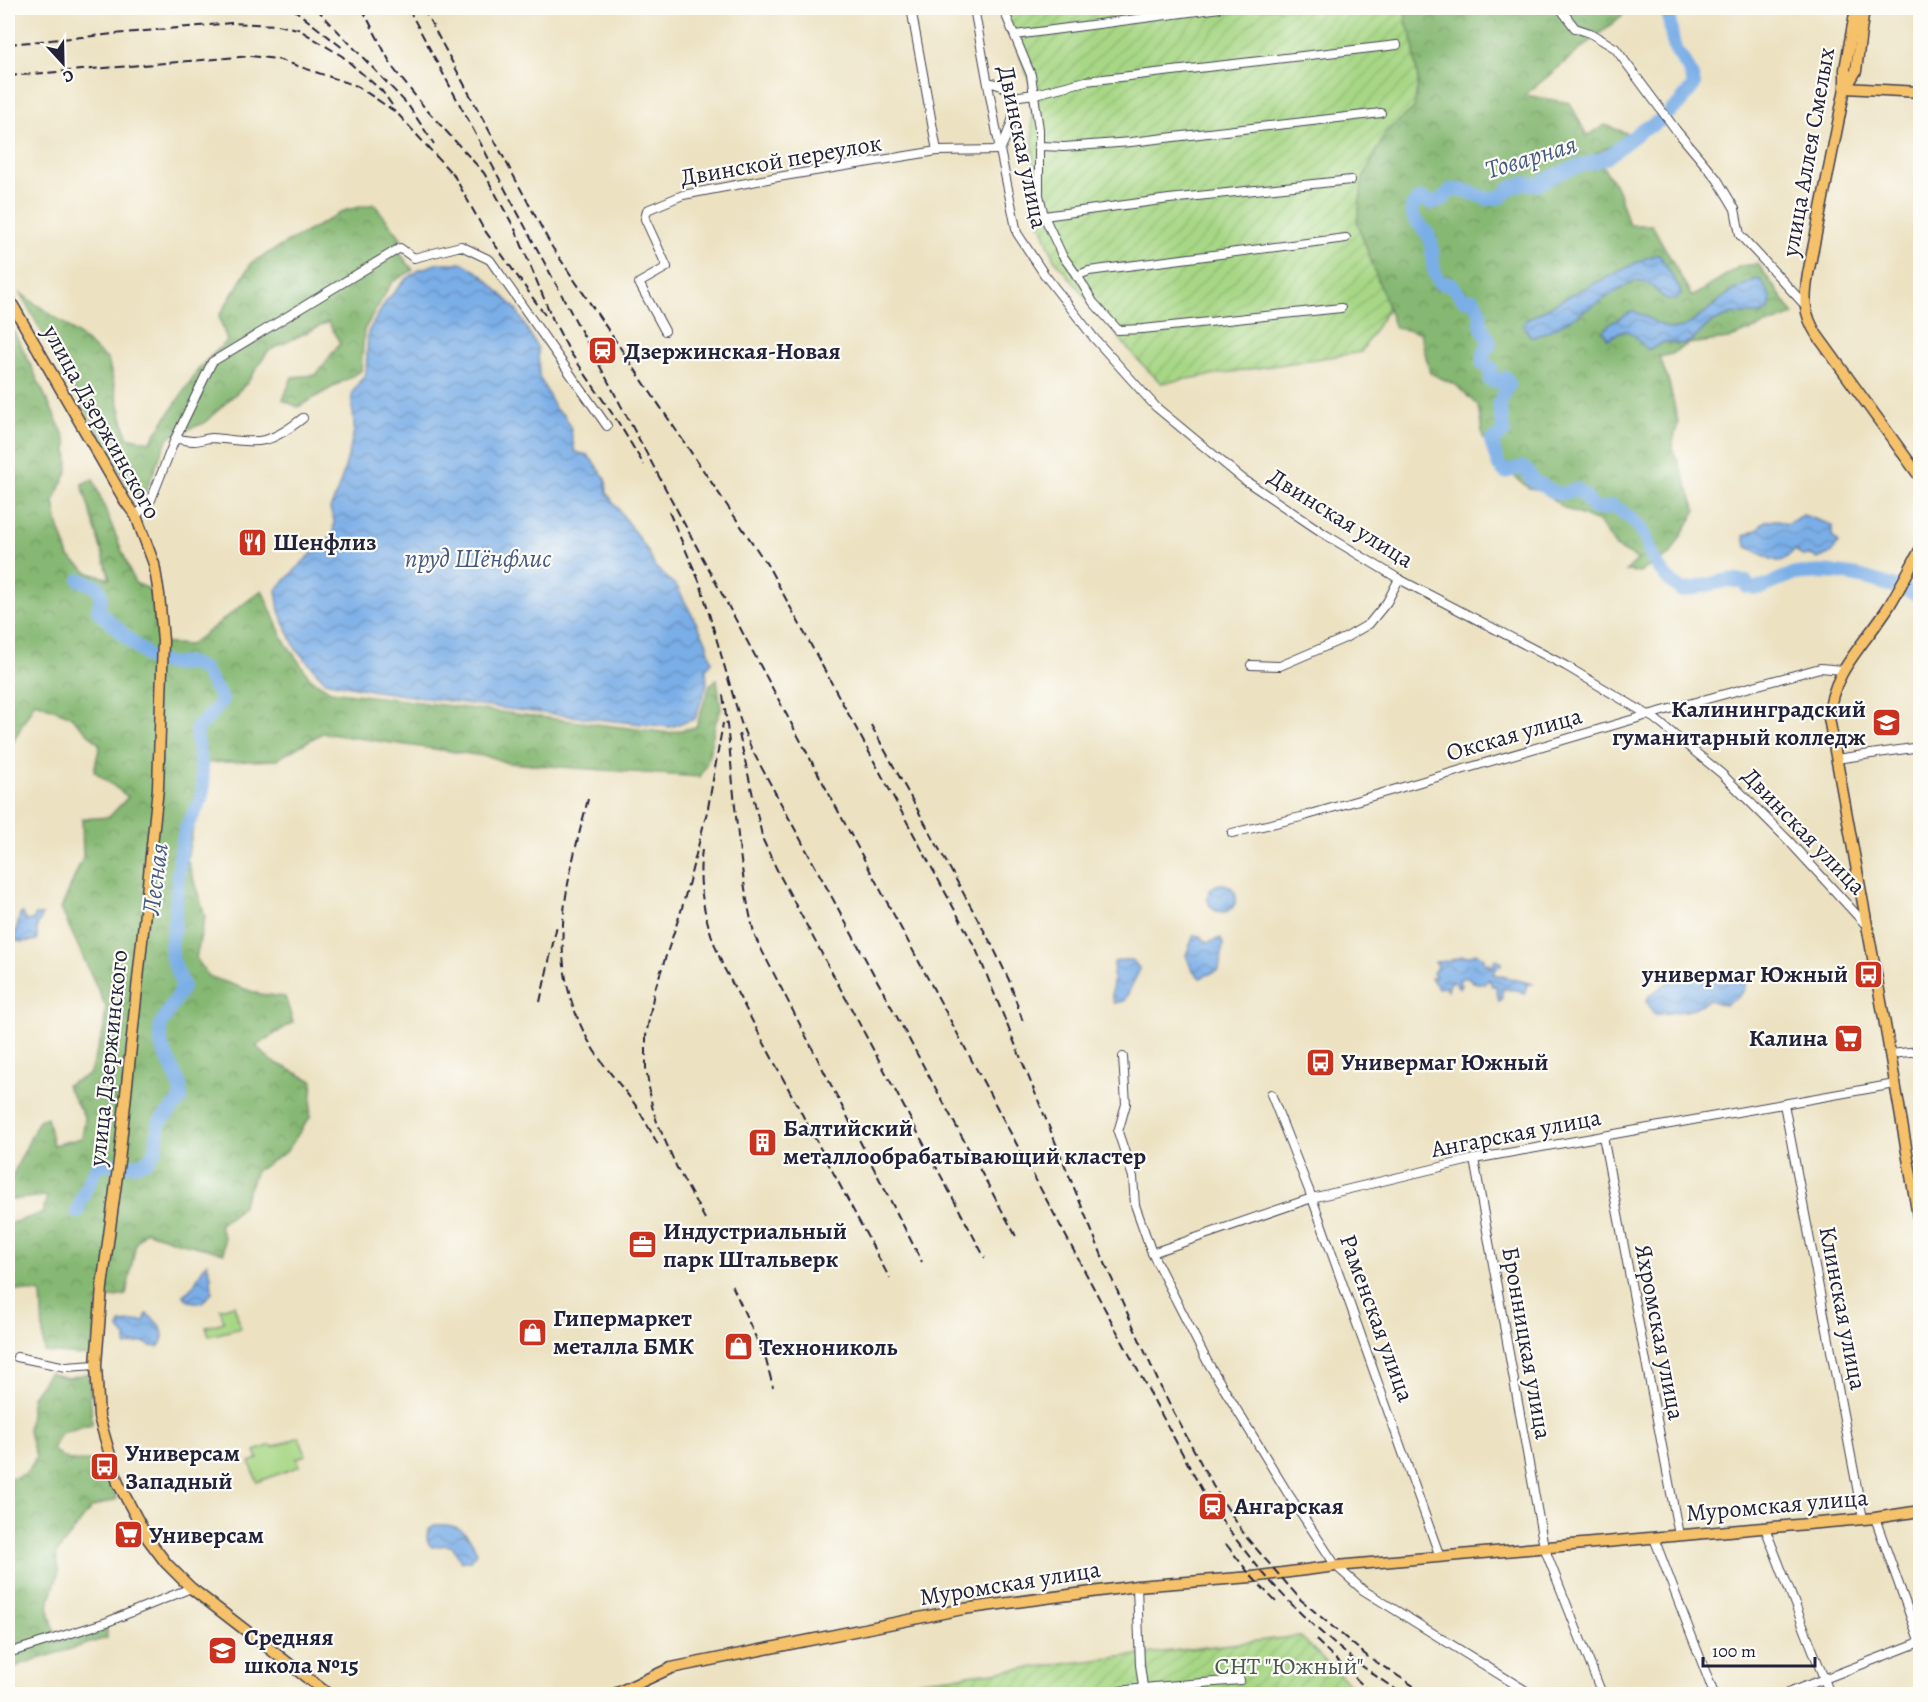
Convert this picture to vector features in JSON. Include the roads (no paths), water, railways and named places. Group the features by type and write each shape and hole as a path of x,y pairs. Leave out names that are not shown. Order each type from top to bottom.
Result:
{"main road":[{"name":"улица Аллея Смелых","path":"1856,8 1845,69 1845,88 1804,304 1807,317 1816,335 1920,477"},
{"path":"1864,8 1856,71 1845,88 1920,92"},
{"name":"улица Дзержинского","path":"8,297 125,501 136,516 154,564 163,628 158,788 117,1179 102,1287 96,1365 99,1417 118,1483 131,1511 148,1539 177,1576 328,1695"},
{"path":"1920,550 1872,630 1843,670 1829,701 1829,718 1836,759 1920,1228"},
{"name":"Муромская улица","path":"1544,1547 1765,1528 1920,1511"},
{"path":"1440,1557 1544,1547"},
{"name":"Муромская улица","path":"615,1695 671,1668 963,1609 1137,1586 1252,1577 1336,1566 1440,1557"}],"street":[{"path":"911,8 937,152"},
{"name":"Двинская улица","path":"974,8 1017,233 1044,274 1094,338 1156,407 1243,479 1326,535 1399,579 1566,666 1648,715 1722,774 1787,839 1866,925"},
{"path":"1003,8 1028,66 1035,94 1039,129 1039,195 1044,216 1058,248 1076,276 1098,309 1119,330 1341,308"},
{"path":"1015,35 1220,8"},
{"name":"улица Аллея Смелых","path":"1560,8 1575,28 1590,33 1615,48 1676,130 1717,179 1735,209 1740,236 1804,304"},
{"path":"1012,98 1086,81 1397,45"},
{"path":"988,82 1004,86 1009,90 1012,98 1012,122 1000,150"},
{"path":"1038,144 1064,147 1131,142 1381,113"},
{"name":"Двинской переулок","path":"665,331 639,283 667,267 645,219 647,210 683,195 778,177 937,152 1000,150"},
{"path":"1044,216 1169,199 1351,180"},
{"path":"1076,276 1104,268 1346,238"},
{"path":"136,516 151,500 175,439 212,362 400,248 414,258 461,246 490,260 607,426"},
{"path":"175,439 264,441 284,433 303,418"},
{"path":"1251,665 1280,666 1327,646 1369,624 1387,602 1399,579"},
{"name":"Окская улица","path":"1232,833 1301,817 1648,715 1820,668 1843,670"},
{"path":"1836,759 1920,747"},
{"path":"1890,1054 1920,1051"},
{"path":"1123,1057 1126,1104 1118,1132 1133,1177 1135,1205 1152,1253 1207,1361 1287,1492 1336,1566 1363,1590 1531,1695"},
{"name":"Ангарская улица","path":"1152,1253 1312,1198 1474,1159 1895,1084"},
{"name":"Раменская улица","path":"1271,1094 1312,1198 1440,1557"},
{"name":"Клинская улица","path":"1784,1104 1869,1518 1920,1642"},
{"name":"Яхромская улица","path":"1603,1136 1679,1535"},
{"name":"Бронницкая улица","path":"1474,1159 1544,1547"},
{"path":"17,1357 66,1367 96,1365"},
{"path":"1765,1528 1830,1695"},
{"path":"1654,1538 1714,1695"},
{"path":"1544,1547 1602,1695"},
{"path":"1137,1586 1143,1691"},
{"path":"8,1653 107,1622 191,1588"},
{"path":"1785,1695 1920,1642"},
{"path":"1093,1695 1240,1680"}],"water":[{"path":"1659,254 1680,289 1681,295 1676,300 1666,300 1650,284 1636,281 1561,325 1534,337 1531,337 1523,325 1525,321 1565,298 1646,258"},
{"name":"пруд Шёнфлис","path":"439,263 463,263 481,274 516,309 538,349 539,376 556,410 564,415 570,426 575,452 588,455 606,479 607,493 647,550 655,567 677,587 706,641 712,662 706,669 707,684 695,719 670,727 515,710 376,691 325,681 296,649 279,611 276,590 333,535 334,520 330,509 341,482 353,436 353,392 366,374 368,332 386,301 405,280 419,270"},
{"path":"1757,279 1762,281 1771,299 1769,310 1761,314 1732,314 1709,324 1693,340 1684,344 1664,342 1647,349 1629,332 1622,331 1608,339 1603,331 1611,323 1633,311 1667,328 1678,329 1692,322 1732,292"},
{"path":"1803,515 1832,525 1832,535 1838,543 1833,552 1818,559 1811,555 1802,556 1795,550 1781,562 1746,546 1744,536 1758,529 1765,521 1776,520 1787,524"},
{"path":"1222,884 1232,888 1236,898 1232,908 1222,912 1212,908 1208,898 1212,888"},
{"path":"23,913 24,918 28,921 34,919 35,915 42,915 37,925 37,940 22,942 14,940 20,914"},
{"path":"1194,935 1200,936 1207,943 1221,938 1223,944 1219,970 1200,978 1191,968 1186,955"},
{"path":"1475,953 1484,958 1484,964 1489,963 1490,968 1495,959 1501,963 1493,974 1534,984 1527,984 1525,994 1518,990 1502,989 1503,998 1499,1002 1496,986 1492,986 1489,979 1484,984 1473,982 1468,977 1459,979 1461,986 1459,988 1454,982 1450,982 1448,991 1444,987 1438,988 1431,978 1436,977 1433,973 1437,967 1435,962 1449,961"},
{"path":"1132,960 1140,969 1124,1001 1114,1003 1112,995 1114,962"},
{"path":"1719,972 1746,976 1743,991 1734,1000 1724,1005 1709,1000 1690,1010 1654,1015 1647,1001 1649,996 1671,980 1681,980 1699,973"},
{"path":"207,1263 211,1276 212,1293 202,1303 189,1301 183,1295 192,1288"},
{"path":"147,1314 163,1333 158,1347 143,1342 126,1346 126,1337 119,1329 120,1323 144,1321"},
{"path":"434,1525 450,1525 466,1534 477,1552 471,1560 461,1562 453,1547 447,1545 432,1547 427,1536"}],"waterway":[{"name":"Товарная","path":"1664,8 1669,18 1674,45 1689,69 1694,85 1671,111"},
{"name":"Товарная","path":"1663,118 1643,129 1606,158 1564,171 1536,185 1524,183 1510,188 1501,197 1488,199 1464,190 1450,190 1443,199 1431,203 1422,198 1412,206 1415,220 1429,237 1436,277 1440,283 1451,284 1463,299 1474,300 1480,312 1481,325 1490,343 1483,355 1483,364 1491,368 1490,380 1506,378 1509,384 1499,404 1504,432 1491,442 1499,466 1505,472 1522,467 1533,481 1553,492 1562,493 1576,489 1585,496 1593,508 1602,509 1613,506 1625,514 1642,531 1659,568 1682,591 1728,580 1746,582 1747,587 1759,588 1794,574 1823,572 1865,578 1920,595"},
{"name":"Лесная","path":"77,1212 97,1166 103,1164 136,1165 147,1161 155,1151 159,1123 181,1099 180,1085 161,1045 160,1026 183,986 172,958 171,945 184,835 200,802 203,790 196,730 214,712 222,699 203,669 190,663 173,664 152,660 98,611 101,596 98,587 80,580"}],"railway":[{"path":"292,8 344,49"},
{"path":"316,8 408,105 434,144"},
{"path":"362,8 393,68 425,108 484,173 515,229 553,320 570,352 618,422 644,465"},
{"path":"408,8 1203,1492 1245,1551 1292,1604 1344,1652 1403,1694"},
{"path":"423,8 552,247 768,566 976,949 1107,1268 1163,1392 1213,1486 1246,1537 1301,1600 1367,1656 1426,1694"},
{"path":"8,44 231,23 277,25 298,29 342,56 382,91 392,105"},
{"path":"8,76 251,56 277,59 357,86 397,113 455,177"},
{"path":"452,172 483,228 545,315"},
{"path":"669,512 700,583 742,726 752,750 1018,1240"},
{"path":"723,695 739,847 755,937 922,1262"},
{"path":"705,1219 677,1168 657,1122 646,1068 646,1036 654,992 682,908 708,808 723,723"},
{"path":"871,725 993,947 1009,980 1023,1022"},
{"path":"739,734 763,840 778,872 985,1258"},
{"path":"588,799 566,893 563,954 567,985 577,1016 592,1047 638,1109 658,1145"},
{"path":"702,850 702,896 713,940 724,968 890,1279"},
{"path":"540,1002 557,925"},
{"path":"732,1285 766,1360 773,1387"},
{"path":"1226,1544 1252,1577 1277,1603"},
{"path":"1316,1640 1372,1694"}],"place":[{"name":"Дзержинская-Новая","path":"603,351"},
{"name":"Шенфлиз","path":"252,542"},
{"name":"Калининградский гуманитарный колледж","path":"1887,723"},
{"name":"универмаг Южный","path":"1869,974"},
{"name":"Калина","path":"1849,1038"},
{"name":"Универмаг Южный","path":"1320,1062"},
{"name":"Балтийский металлообрабатывающий кластер","path":"762,1142"},
{"name":"Индустриальный парк Штальверк","path":"642,1245"},
{"name":"Гипермаркет металла БМК","path":"532,1332"},
{"name":"Технониколь","path":"738,1347"},
{"name":"Универсам Западный","path":"104,1467"},
{"name":"Ангарская","path":"1213,1506"},
{"name":"Универсам","path":"128,1535"},
{"name":"Средняя школа №15","path":"223,1651"}],"park label":[{"name":"СНТ \"Южный\"","path":"1289,1666"}]}
